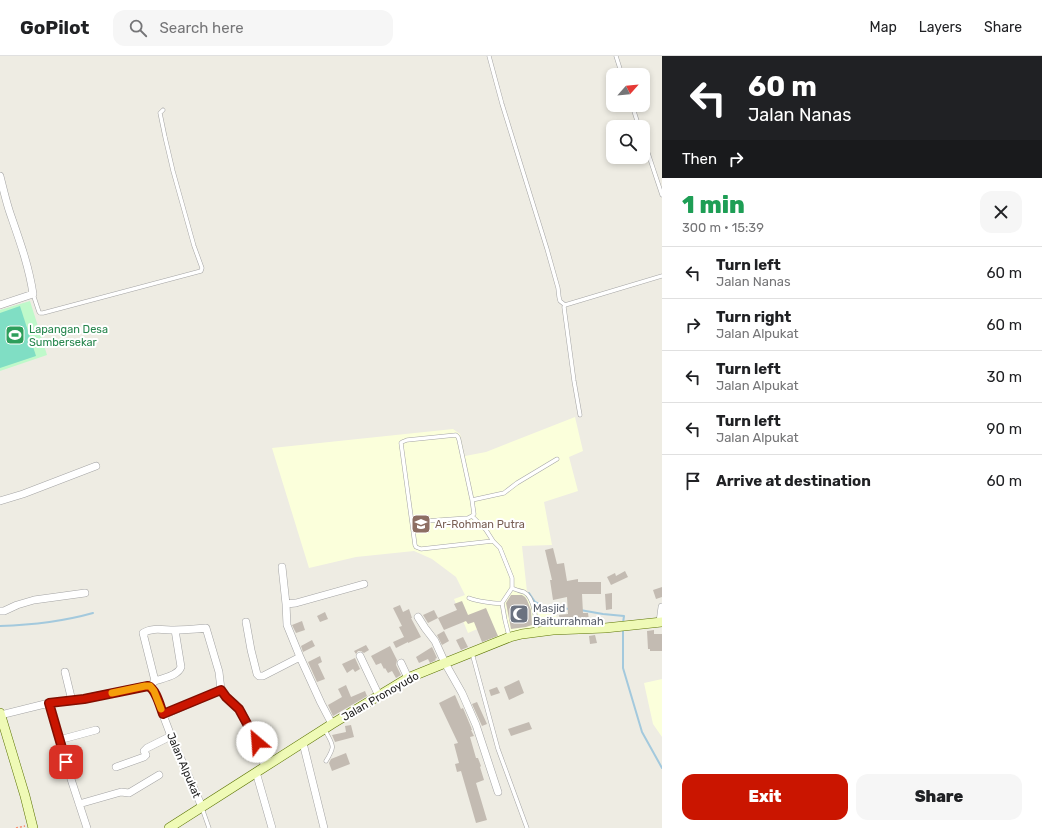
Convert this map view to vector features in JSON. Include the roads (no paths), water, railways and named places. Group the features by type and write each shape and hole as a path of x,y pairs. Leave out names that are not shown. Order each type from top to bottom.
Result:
{"main road":[{"name":"Jalan Pronoyudo","path":"169,828 328,726 408,678 445,662 510,637 522,634 661,622"},
{"path":"0,714 26,796 33,828"}],"street":[{"path":"0,176 9,210 31,277 33,294 0,305"},
{"path":"0,501 23,494 96,466"},
{"path":"282,567 287,625 321,703 328,726"},
{"path":"286,604 296,603 364,584"},
{"path":"0,611 4,611 34,600 85,593"},
{"path":"661,622 662,606"},
{"path":"418,617 435,641 462,693 476,725 498,792"},
{"path":"246,622 251,650 257,674 259,676 263,676 300,657"},
{"path":"0,714 49,703 72,701 152,684 180,671 181,667 174,630 206,628 218,672 221,690 242,713 257,742 265,767"},
{"name":"Jalan Alpukat","path":"174,630 155,629 143,633 154,691 171,736 202,807"},
{"path":"360,656 379,696"},
{"path":"401,662 408,678"},
{"path":"65,672 72,701"},
{"path":"163,714 221,690"},
{"path":"49,703 59,740 88,828"},
{"path":"59,740 96,730"},
{"path":"116,767 144,757 146,755 144,751 147,748 171,736"},
{"path":"302,743 324,828"},
{"path":"256,772 272,828"},
{"path":"79,804 121,792 129,793 159,775"}],"lane":[{"path":"489,56 502,104 547,249 558,288 560,301 565,305"},
{"path":"616,56 620,68"},
{"path":"33,294 39,312 43,313 202,271 165,136 160,113 163,110"},
{"path":"650,159 662,195"},
{"path":"565,305 662,276"},
{"path":"565,305 564,309 567,335 580,415"},
{"path":"412,522 468,518 474,514 458,436 454,435 407,440 403,441 401,444 415,545 419,549 493,541"},
{"path":"472,500 504,493 517,483 557,459"},
{"path":"472,516 486,530 493,541 500,548 511,573 512,588 502,603 510,637"},
{"path":"512,588 525,592 529,597 534,608 536,632"},
{"path":"470,598 478,601 502,603"},
{"path":"472,652 498,749 526,828"},
{"path":"326,761 333,748 328,726"},
{"path":"202,807 209,828"}],"waterway":[{"path":"529,593 535,602 543,606 570,609"},
{"path":"580,610 624,616 623,623"},
{"path":"0,626 24,625 70,619 93,613"},
{"path":"623,630 623,668 642,732 662,768"}],"place":[{"name":"Lapangan Desa Sumbersekar","path":"15,335"},
{"name":"Ar-Rohman Putra","path":"421,524"},
{"name":"Masjid Baiturrahmah","path":"519,614"}]}
